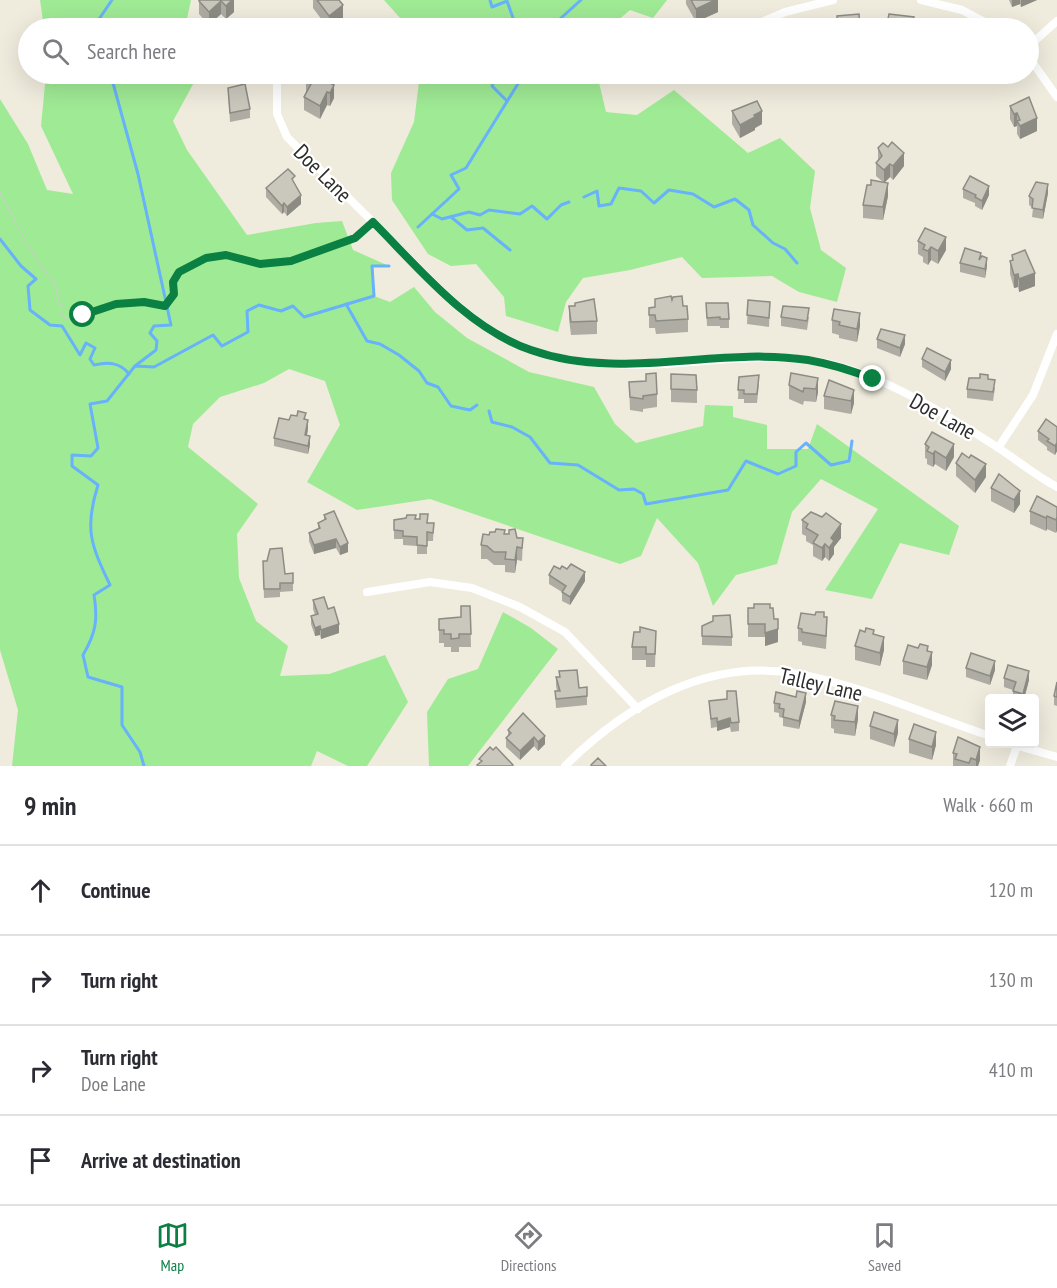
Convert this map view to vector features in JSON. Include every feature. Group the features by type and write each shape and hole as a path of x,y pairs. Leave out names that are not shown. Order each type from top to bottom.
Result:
{"street":[{"path":"771,18 785,12 833,0"},
{"path":"921,0 962,10 977,18"},
{"path":"1039,38 1057,21"},
{"path":"1039,71 1057,97"},
{"name":"Doe Lane","path":"277,84 277,114 287,137 446,295 492,331 530,350 565,360 633,365 754,358 806,360 845,368 921,403 998,448 1032,474 1057,487"},
{"path":"998,448 1033,395 1057,334"},
{"path":"367,592 430,582 472,588 520,607 565,632 638,709"},
{"name":"Talley Lane","path":"565,766 611,726 638,709 680,685 722,674 763,671 786,673 852,689 985,734"},
{"path":"1010,766 1013,748"},
{"path":"1025,748 1057,757"}],"path":[{"path":"0,192 34,257 54,282 63,317 70,319 116,304 144,302 165,306 174,294 173,282 179,272 206,258 226,255 260,264 291,261 355,238 373,222"}],"green space":[{"path":"40,0 191,0 187,18 43,18"},
{"path":"384,0 667,0 653,18 630,10 621,18 400,18"},
{"path":"45,84 193,84 173,121 187,150 247,235 316,223 342,221 353,250 389,266 372,267 374,296 390,302 414,287 435,312 467,338 529,372 594,387 615,424 636,443 703,426 705,405 733,406 733,417 767,425 767,449 808,449 817,424 959,526 949,555 900,543 872,599 825,590 878,509 821,479 792,512 777,564 736,575 713,606 698,563 657,518 641,556 620,564 430,499 357,510 307,482 340,425 325,381 289,369 264,383 220,397 193,424 188,447 258,504 237,534 239,578 256,621 288,646 280,676 329,674 385,655 408,702 367,766 348,766 317,751 311,766 12,766 18,710 0,650 0,99 28,144 47,190 73,194 41,126"},
{"path":"419,84 599,84 606,112 637,115 674,90 748,153 780,138 815,171 810,208 821,250 846,268 837,302 799,292 772,276 702,278 682,257 630,270 583,278 566,302 558,332 506,316 504,297 476,264 451,266 428,254 392,200 391,173 414,122"},
{"path":"503,612 531,628 558,649 468,766 429,766 427,712 448,679 478,669"}],"building":[{"path":"199,0 232,0 226,6 221,1 209,12"},
{"path":"317,0 339,0 343,5 329,16"},
{"path":"691,0 715,0 696,9"},
{"path":"859,14 859,18 837,18 837,16"},
{"path":"889,14 914,17 914,18 888,18"},
{"path":"245,84 250,109 230,113 228,88"},
{"path":"311,84 334,85 330,93 327,92 320,106 304,97"},
{"path":"1029,97 1037,118 1020,126 1017,113 1014,114 1010,106"},
{"path":"757,101 762,111 740,125 732,111"},
{"path":"892,142 904,153 893,166 890,164 884,170 876,163 882,156 878,148 883,143 888,147"},
{"path":"288,169 295,176 292,179 301,195 287,207 284,203 282,206 266,188"},
{"path":"970,176 989,186 982,201 975,197 976,195 963,189"},
{"path":"871,180 888,183 883,207 863,205 867,185 871,185"},
{"path":"1036,182 1048,184 1043,210 1032,208 1033,199 1029,196"},
{"path":"925,228 946,237 938,251 931,247 928,251 923,249 925,245 918,241"},
{"path":"965,248 981,253 979,260 982,256 987,258 985,269 960,263"},
{"path":"1025,250 1035,273 1019,279 1018,274 1014,275 1010,261 1013,260 1012,255"},
{"path":"671,296 672,300 673,297 682,296 683,306 687,306 688,319 656,321 655,315 649,315 649,308 655,307 655,299"},
{"path":"594,299 597,321 571,322 569,306"},
{"path":"748,300 770,302 769,318 747,315"},
{"path":"706,303 728,303 729,319 707,318"},
{"path":"783,306 809,308 807,321 781,317"},
{"path":"834,309 860,313 857,329 839,325 840,322 832,320"},
{"path":"881,329 905,335 900,348 877,339"},
{"path":"927,348 951,360 945,372 922,359"},
{"path":"656,373 657,394 643,396 643,399 630,397 629,382 646,381 646,374"},
{"path":"791,373 818,378 816,389 804,388 803,392 789,385"},
{"path":"671,374 696,375 697,390 671,389"},
{"path":"980,374 988,375 988,379 995,380 993,392 967,389 969,378 980,378"},
{"path":"759,375 757,394 744,394 744,390 738,390 739,377"},
{"path":"829,380 854,390 851,401 824,396"},
{"path":"298,411 306,413 304,419 308,420 305,435 310,436 308,446 274,438 279,418 289,420 291,415 297,416"},
{"path":"1046,419 1057,427 1055,446 1038,431"},
{"path":"932,432 954,444 946,458 935,451 933,454 927,451 929,447 925,444"},
{"path":"962,453 969,458 971,455 986,464 975,480 956,463"},
{"path":"999,474 1020,491 1014,500 991,488"},
{"path":"1037,496 1057,507 1056,520 1030,511"},
{"path":"334,511 348,543 340,547 336,539 314,545 309,533 320,528 318,523 326,519 324,515"},
{"path":"811,512 822,517 826,513 841,524 831,538 834,541 829,548 825,544 822,548 813,543 818,535 806,528 808,524 802,520"},
{"path":"420,514 428,514 427,523 434,523 433,533 427,532 427,546 417,545 417,537 403,536 403,531 394,530 394,520 406,518 407,515 416,515 415,519 420,519"},
{"path":"496,529 505,530 504,534 509,534 509,530 515,529 517,538 523,538 522,548 517,547 515,560 505,559 506,552 494,552 487,546 481,545 483,534 489,535"},
{"path":"282,548 285,574 293,573 293,583 280,583 280,589 264,589 263,561 267,561 270,549"},
{"path":"571,564 585,572 570,597 562,592 566,586 549,575 554,566 567,569"},
{"path":"324,597 328,609 334,607 339,624 321,630 320,626 315,628 311,616 318,614 313,600"},
{"path":"754,604 770,604 770,608 773,608 774,619 778,619 778,629 765,633 765,624 748,624 748,608 754,608"},
{"path":"461,606 470,606 471,634 459,634 459,638 451,639 451,634 444,634 444,630 439,630 439,619 461,617"},
{"path":"816,612 824,612 824,617 827,617 826,636 802,632 802,629 798,628 801,613 815,615"},
{"path":"730,615 732,637 702,636 702,626 713,621 713,616"},
{"path":"640,627 656,631 655,654 646,654 646,647 632,647 634,632 640,632"},
{"path":"866,628 874,630 873,634 884,637 880,653 855,646 860,630 865,632"},
{"path":"920,644 928,646 927,651 932,652 927,667 903,661 908,645 918,648"},
{"path":"971,653 995,661 990,676 966,668"},
{"path":"1008,665 1029,671 1023,694 1013,691 1016,682 1004,678"},
{"path":"577,670 579,688 587,687 587,696 556,699 555,691 560,691 556,677 560,677 559,671"},
{"path":"727,691 736,691 739,722 731,723 730,718 717,722 717,718 711,719 709,701 727,699"},
{"path":"797,691 806,693 799,721 783,717 784,709 779,708 780,704 774,703 776,692 796,697"},
{"path":"835,701 858,706 855,722 834,720 835,716 831,715"},
{"path":"874,712 898,720 894,734 870,726"},
{"path":"523,713 545,736 538,742 534,737 520,751 506,738 511,733 508,730"},
{"path":"914,724 936,732 932,747 909,739"},
{"path":"958,737 980,747 976,760 971,758 969,763 955,759 957,754 953,753"},
{"path":"490,747 493,750 496,747 513,765 478,766 482,761 479,759"},
{"path":"598,758 606,766 591,765"}],"waterway":[{"path":"100,18 112,0"},
{"path":"490,0 492,7 507,1 513,18"},
{"path":"561,18 581,0"},
{"path":"113,84 138,174 171,325 154,326 150,333 157,341 156,350 135,366"},
{"path":"493,84 492,86 507,101"},
{"path":"418,227 459,189 451,175 466,168 518,84"},
{"path":"584,197 597,191 599,206 611,204 619,188 641,191 654,203 669,190 693,194 714,207 735,199 749,210 753,225 773,243 785,249 797,263"},
{"path":"432,214 442,219 469,212 480,215 489,210 520,214 532,206 547,219 561,205 569,202"},
{"path":"451,217 467,230 483,228 510,250"},
{"path":"0,239 21,266 36,279 28,286 30,310 50,325 62,326 80,355 86,343 95,348 90,359 94,365 113,364 122,367 129,374"},
{"path":"144,766 140,752 122,725 122,687 88,677 83,655 95,626 94,595 110,585 98,559 92,536 91,514 98,485 72,466 72,455 91,456 98,448 90,404 107,401 135,366 154,367 213,335 222,346 248,332 247,311 259,305 281,311 293,306 304,317 374,296 372,266 389,266"},
{"path":"346,304 367,341 380,344 399,355 419,371 427,383 438,387 451,406 470,410 477,405"},
{"path":"489,411 492,422 512,427 530,437 550,463 578,465 619,490 634,489 643,494 646,504 728,490 746,461 778,474 796,466 796,452 806,443 831,465 849,461 852,441"}],"route":[{"path":"83,315 116,304 144,302 160,307 165,306 174,294 173,282 179,272 206,258 226,255 260,264 283,263 355,238 373,222 446,295 492,331 530,350 565,360 633,365 754,358 806,360 845,368 873,379"}]}
